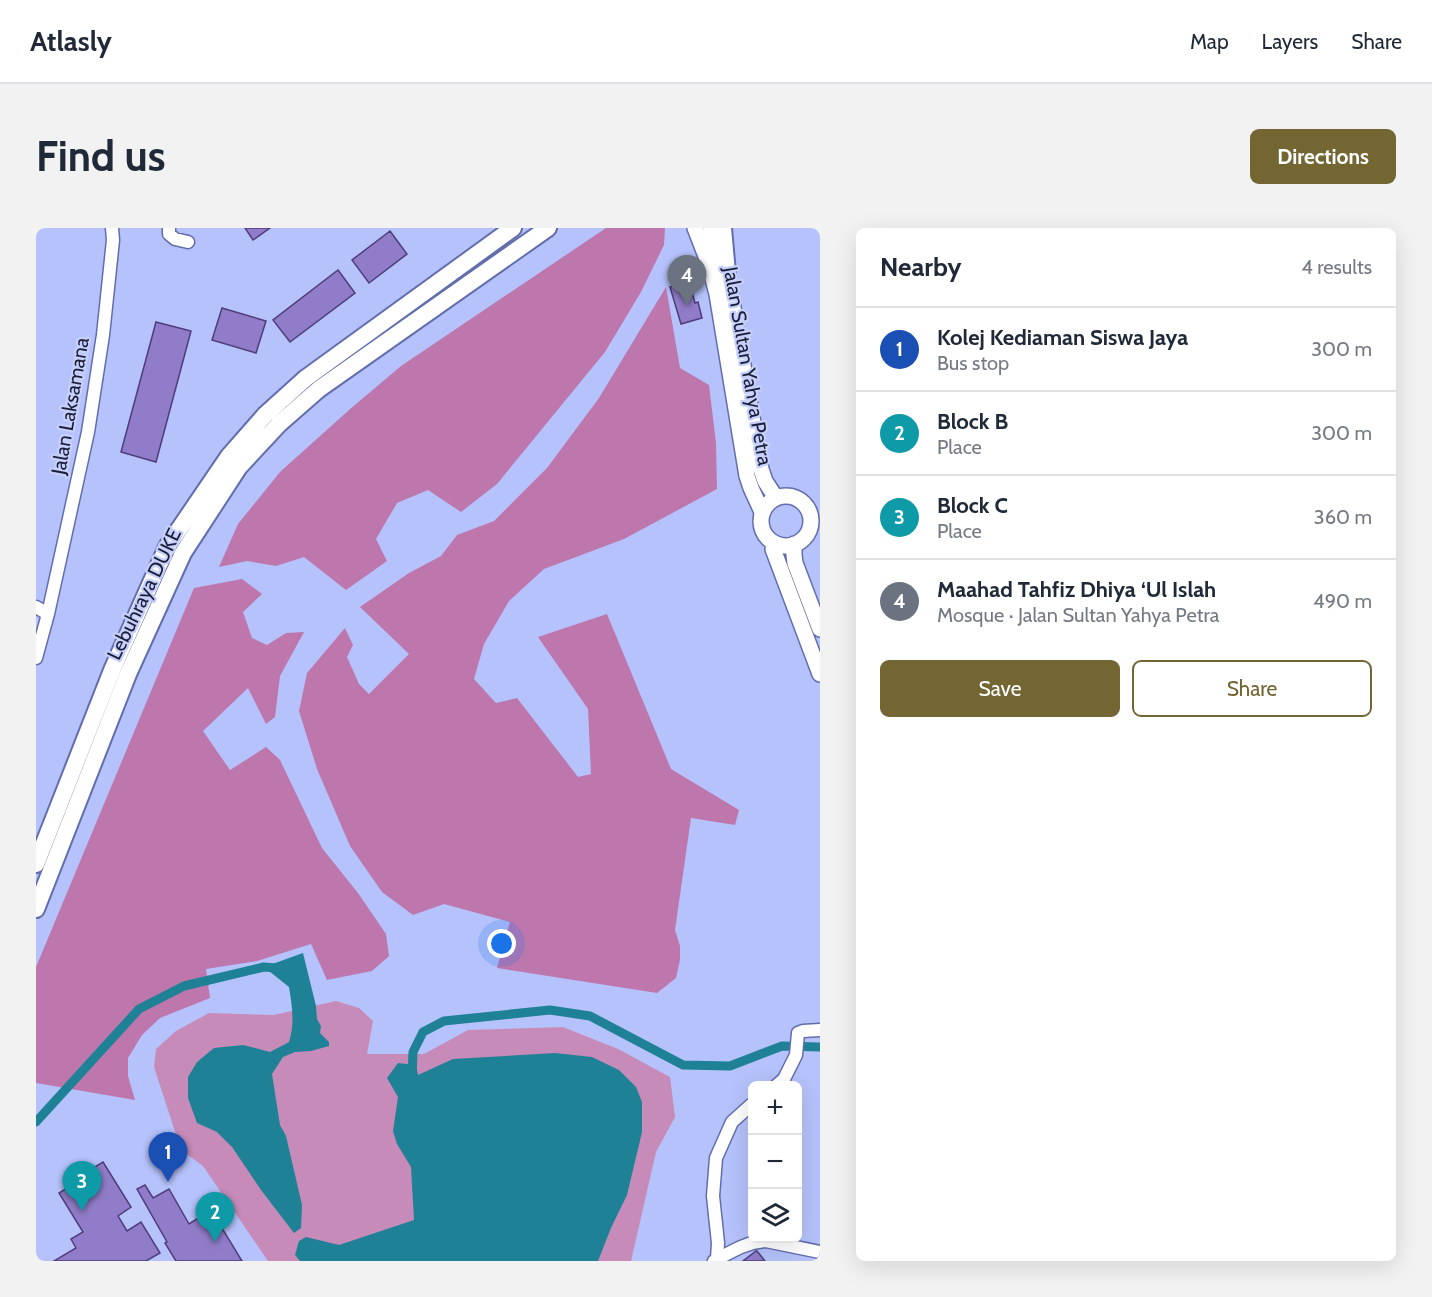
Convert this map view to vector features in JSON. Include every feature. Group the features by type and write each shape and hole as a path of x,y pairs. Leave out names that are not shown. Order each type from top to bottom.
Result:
{"highway":[{"name":"Lebuhraya DUKE","path":"36,864 113,668 167,547 229,456 265,415 306,378 513,228"},
{"name":"Lebuhraya DUKE","path":"36,909 128,674 183,553 239,467 279,424 319,389 548,228"},
{"path":"723,228 728,273"}],"main road":[{"name":"Jalan Sultan Yahya Petra","path":"695,228 709,264 717,294 747,476 762,512 764,533 774,543 773,549 820,674"},
{"name":"Jalan Sultan Yahya Petra","path":"711,228 728,273 761,469 765,481 776,498"},
{"path":"762,512 770,501 790,496 803,502 809,512 810,525 802,540 788,546 774,543"},
{"path":"794,544 795,563 820,629"}],"street":[{"name":"Jalan Laksamana","path":"36,658 48,614 88,432 103,335 113,240 112,228"},
{"path":"169,228 169,234 176,239 188,242"},
{"path":"36,607 48,614"},
{"path":"782,1081 796,1055 797,1038 800,1031 820,1030"},
{"path":"716,1260 719,1251 713,1196 716,1158 732,1122 748,1108"},
{"path":"717,1235 738,1248"},
{"path":"716,1260 738,1248 766,1241 820,1252"}],"shaded area":[{"path":"606,228 665,228 664,245 641,292 605,352 497,484 461,512 428,490 397,503 376,539 387,561 346,590 304,557 276,566 247,561 219,567 238,524 280,472 349,410 401,366"},
{"path":"666,287 680,368 709,385 716,443 717,489 624,539 544,569 509,601 484,644 474,679 496,703 517,698 578,777 591,774 588,709 538,637 607,614 671,769 739,810 735,825 691,818 675,930 680,946 680,960 676,978 657,993 497,968 510,922 444,904 413,915 382,892 350,846 317,769 299,711 307,673 345,628 353,645 347,657 359,684 369,694 409,654 360,607 409,573 441,556 457,535 494,521 547,468 599,398"},
{"path":"242,579 262,594 243,612 252,638 267,645 286,633 304,632 280,676 275,717 266,724 248,688 203,731 230,770 266,747 280,760 322,848 358,893 386,934 389,956 372,971 327,980 311,944 257,961 206,969 210,998 160,1018 142,1035 128,1058 128,1076 135,1100 36,1083 36,967 194,588"},
{"path":"303,953 317,1019 321,1026 320,1033 329,1042 329,1046 295,1052 283,1057 272,1074 280,1125 286,1136 302,1205 301,1228 294,1233 232,1147 217,1132 197,1123 188,1098 188,1077 197,1062 214,1048 243,1045 270,1052 289,1042 292,1008 289,987 264,967"},
{"path":"336,1001 359,1008 373,1021 367,1054 424,1054 468,1030 563,1027 618,1049 670,1077 675,1117 656,1152 631,1261 268,1261 203,1166 181,1150 154,1067 156,1049 176,1031 209,1013 274,1015"},
{"path":"555,1053 592,1057 619,1070 636,1087 642,1102 642,1132 627,1195 598,1261 300,1261 295,1255 299,1241 306,1237 339,1245 414,1220 411,1167 397,1144 393,1131 398,1097 387,1078 398,1063 416,1065 418,1075 453,1059"}],"building":[{"path":"245,228 270,228 253,240"},
{"path":"390,231 407,254 369,283 352,260"},
{"path":"338,270 355,293 290,342 273,320"},
{"path":"689,281 702,318 681,324 670,287"},
{"path":"222,308 266,321 256,353 212,340"},
{"path":"156,322 191,331 156,462 121,452"},
{"path":"103,1162 131,1207 118,1216 127,1231 141,1222 160,1253 146,1261 54,1261 76,1248 71,1239 83,1232 59,1193 87,1176 85,1173"},
{"path":"145,1185 153,1198 169,1189 189,1224 211,1210 242,1261 176,1261 137,1189"},
{"path":"756,1251 765,1261 743,1261"}],"waterway":[{"path":"36,1122 139,1009 184,986 264,967 276,968"},
{"path":"412,1076 413,1052 423,1032 444,1021 550,1010 590,1016 683,1065 730,1066 782,1046 820,1047"}],"place":[{"name":"Maahad Tahfiz Dhiya ‘Ul Islah","path":"687,305"},
{"name":"Kolej Kediaman Siswa Jaya","path":"168,1182"},
{"name":"Block C","path":"82,1211"},
{"name":"Block B","path":"215,1242"}]}
